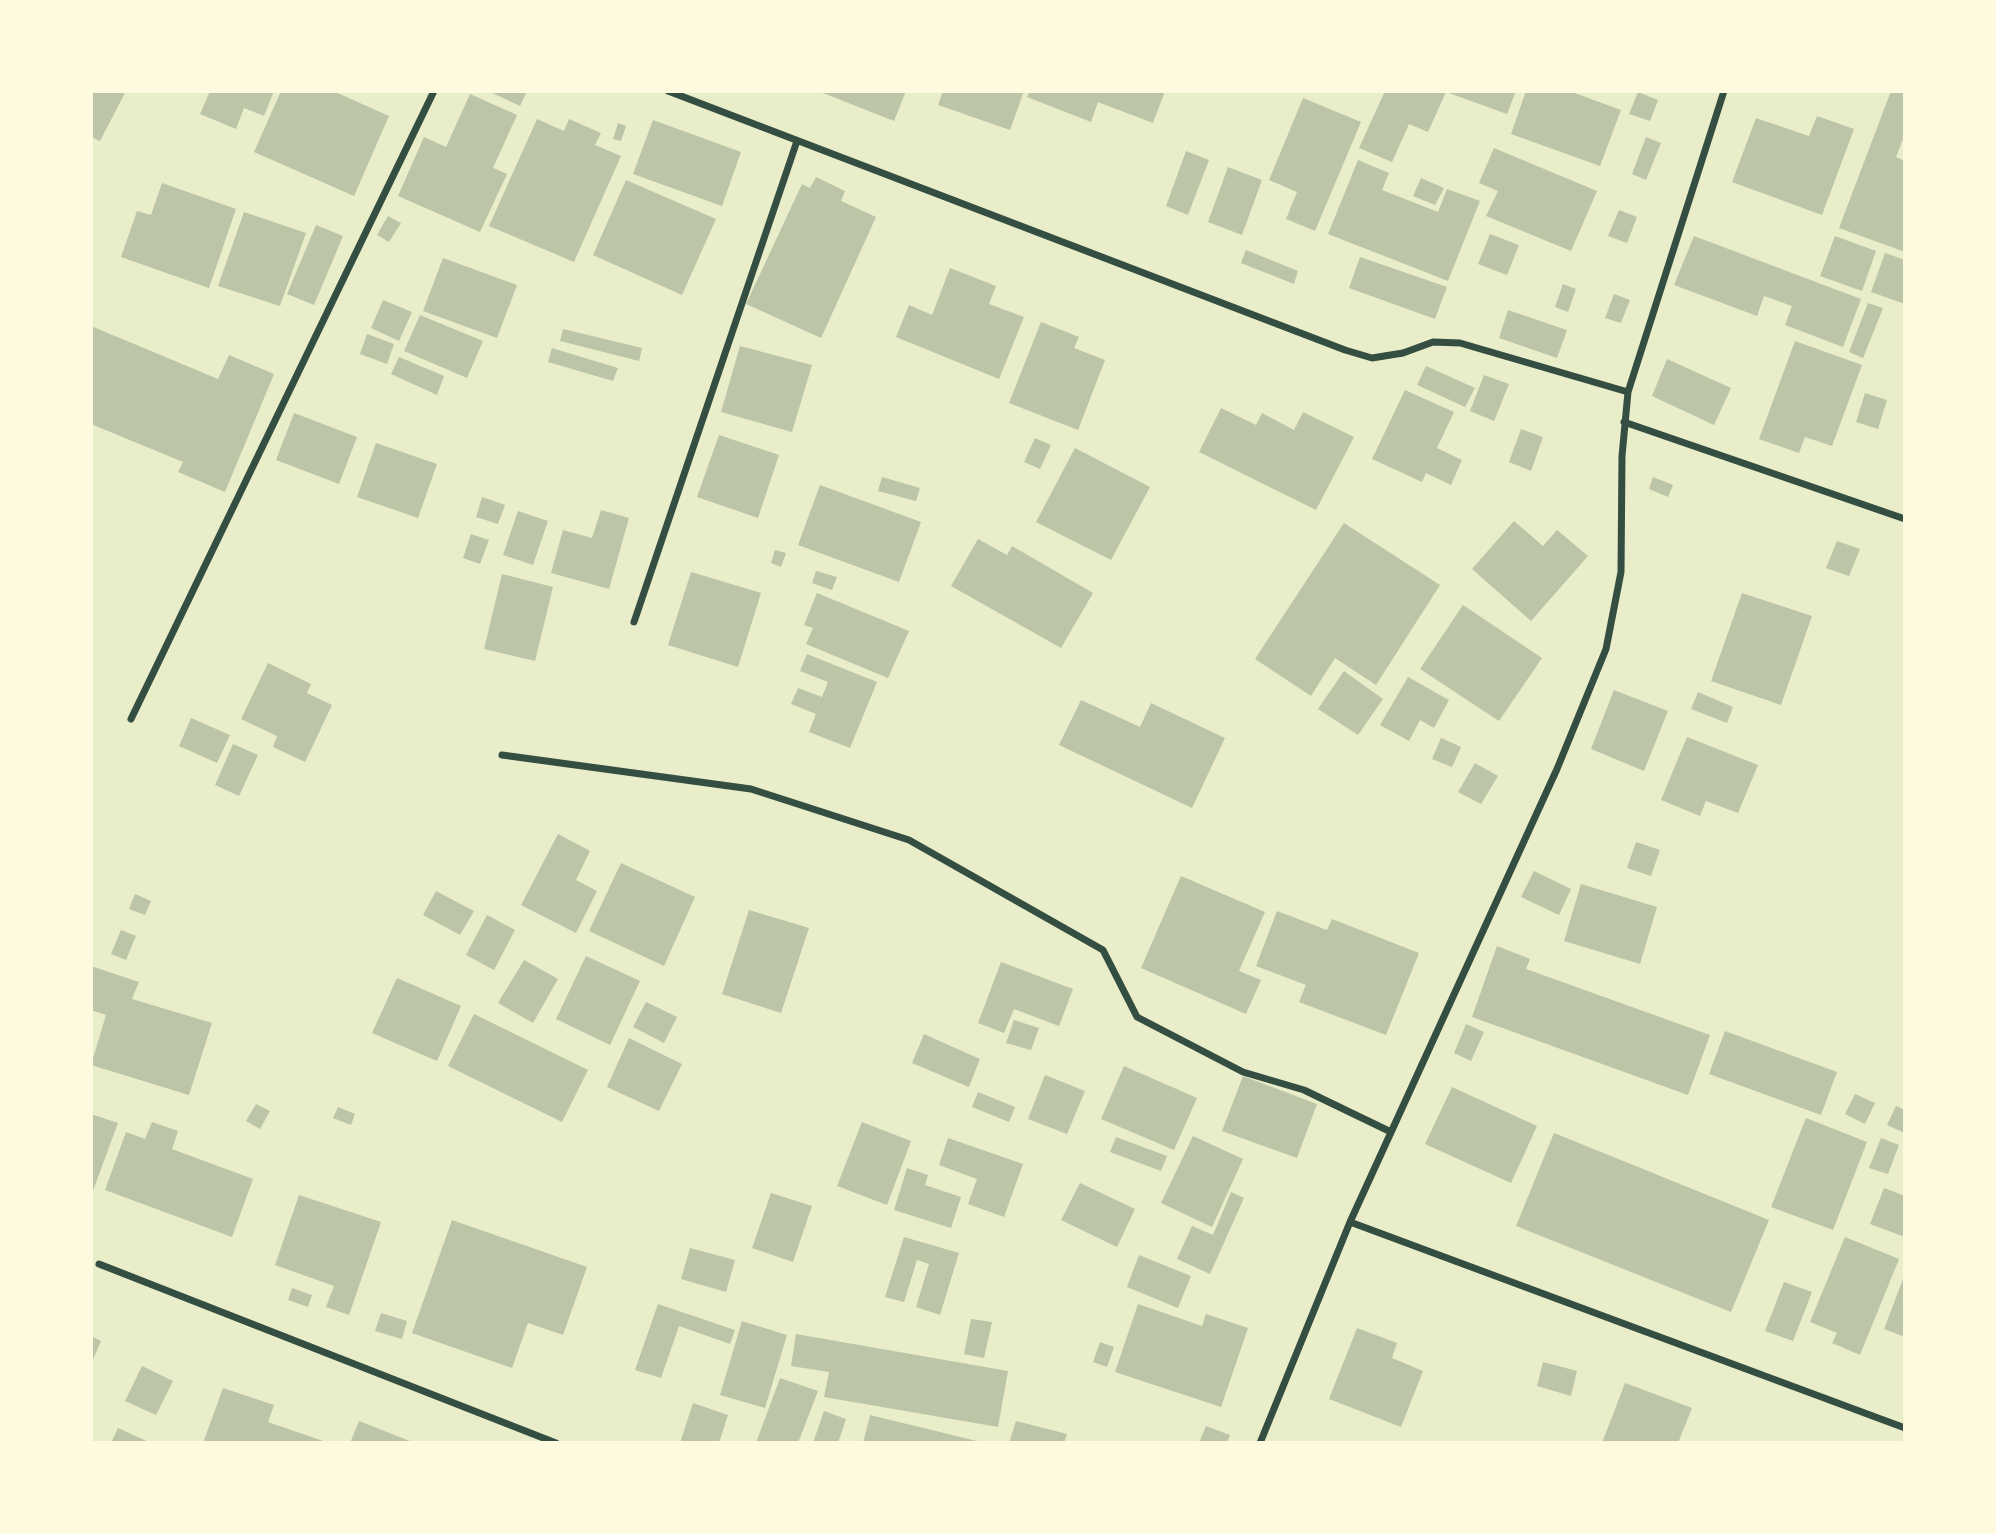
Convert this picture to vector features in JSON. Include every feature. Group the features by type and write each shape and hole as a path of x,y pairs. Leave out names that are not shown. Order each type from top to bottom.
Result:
{"street":[{"path":"131,719 434,91"},
{"path":"668,91 1345,350 1372,358 1403,353 1433,342 1460,343 1628,392"},
{"path":"1260,1443 1350,1222 1557,769 1606,649 1621,572 1628,392 1724,91"},
{"path":"634,622 797,141"},
{"path":"1625,422 1905,519"},
{"path":"502,755 751,789 909,840 1104,950 1137,1017 1243,1072 1304,1090 1391,1132"},
{"path":"1350,1222 1905,1428"},
{"path":"99,1264 556,1443"}],"building":[{"path":"91,91 126,91 100,141 91,137"},
{"path":"210,91 274,91 264,116 244,108 236,129 200,114"},
{"path":"281,91 333,91 389,116 354,196 254,152"},
{"path":"488,91 527,91 520,106"},
{"path":"818,91 906,91 894,121"},
{"path":"943,91 1024,91 1010,130 938,105"},
{"path":"1030,91 1165,91 1153,123 1098,102 1091,122 1027,97"},
{"path":"1385,91 1516,91 1507,114 1446,92 1428,132 1409,124 1392,162 1359,148"},
{"path":"1526,91 1569,91 1621,110 1600,166 1511,134"},
{"path":"1891,91 1905,91 1905,134 1896,157 1905,161 1905,252 1839,228"},
{"path":"1638,92 1658,100 1650,121 1629,114"},
{"path":"470,94 517,115 493,168 507,174 480,232 398,196 424,137 446,147"},
{"path":"1303,98 1361,122 1315,231 1286,219 1297,192 1269,180"},
{"path":"1817,116 1854,129 1822,215 1732,182 1756,118 1809,136"},
{"path":"537,119 564,131 569,119 601,133 595,145 621,156 574,262 489,226"},
{"path":"653,120 741,152 722,206 633,174"},
{"path":"618,123 626,126 621,141 613,139"},
{"path":"1646,137 1661,143 1646,180 1632,174"},
{"path":"1494,148 1597,191 1571,251 1486,216 1498,191 1479,183"},
{"path":"1186,151 1209,160 1188,215 1166,206"},
{"path":"1358,160 1389,173 1382,190 1438,212 1447,189 1480,201 1448,281 1328,234"},
{"path":"1228,167 1262,180 1242,235 1208,222"},
{"path":"816,177 845,191 841,201 876,217 821,338 746,304 802,184 810,188"},
{"path":"1421,178 1444,188 1435,205 1413,196"},
{"path":"626,180 716,219 682,295 593,255"},
{"path":"162,183 236,209 209,288 121,257 137,211 151,215"},
{"path":"1619,210 1637,217 1627,243 1608,236"},
{"path":"244,212 306,233 280,306 218,286"},
{"path":"388,216 401,223 389,242 377,235"},
{"path":"316,225 343,236 314,305 287,294"},
{"path":"1490,234 1519,245 1507,275 1478,264"},
{"path":"1694,236 1861,299 1843,347 1785,325 1792,306 1764,296 1757,316 1674,285"},
{"path":"1835,236 1876,251 1862,291 1820,276"},
{"path":"1246,250 1298,271 1294,284 1241,263"},
{"path":"1885,253 1905,260 1905,304 1871,292"},
{"path":"1360,257 1447,287 1435,319 1349,288"},
{"path":"443,258 517,285 497,338 423,311"},
{"path":"950,268 996,286 989,304 1024,317 999,379 896,337 909,305 932,315"},
{"path":"1563,284 1576,289 1568,312 1555,307"},
{"path":"1614,294 1630,300 1621,323 1605,318"},
{"path":"383,300 412,312 399,341 371,328"},
{"path":"1868,303 1883,308 1863,358 1849,352"},
{"path":"1508,310 1567,330 1557,358 1499,338"},
{"path":"420,315 483,341 467,378 404,351"},
{"path":"1041,322 1079,337 1074,348 1105,360 1078,430 1009,403"},
{"path":"91,326 218,379 229,355 274,374 225,492 178,472 183,462 91,424"},
{"path":"563,329 642,348 639,361 560,341"},
{"path":"367,334 394,344 387,364 360,354"},
{"path":"1795,341 1862,365 1832,446 1805,437 1799,453 1759,439"},
{"path":"740,346 812,365 792,432 721,412"},
{"path":"552,348 618,368 613,381 548,362"},
{"path":"399,357 444,376 437,395 391,374"},
{"path":"1667,359 1731,388 1714,425 1652,396"},
{"path":"1426,366 1475,388 1465,407 1417,385"},
{"path":"1484,375 1509,384 1494,421 1470,411"},
{"path":"1405,390 1454,412 1437,448 1462,460 1451,485 1426,473 1422,482 1372,459"},
{"path":"1865,393 1887,400 1878,429 1856,422"},
{"path":"1221,408 1256,425 1262,413 1294,430 1303,412 1354,437 1316,510 1199,452"},
{"path":"294,413 357,437 339,484 276,460"},
{"path":"1521,429 1543,437 1531,471 1509,462"},
{"path":"719,435 779,455 758,518 697,497"},
{"path":"1035,438 1051,445 1040,469 1024,462"},
{"path":"376,443 437,464 418,518 357,497"},
{"path":"1075,448 1150,487 1111,560 1036,522"},
{"path":"882,477 920,488 916,501 878,491"},
{"path":"1653,477 1673,485 1668,497 1649,489"},
{"path":"820,485 921,522 899,582 798,545"},
{"path":"482,497 505,505 498,524 476,517"},
{"path":"601,510 629,518 609,589 551,573 563,530 592,538"},
{"path":"518,511 548,521 533,565 503,555"},
{"path":"1514,521 1543,546 1557,530 1588,556 1531,621 1472,569"},
{"path":"1344,523 1440,585 1376,685 1335,658 1311,696 1255,659"},
{"path":"471,534 489,540 480,564 463,558"},
{"path":"978,539 1007,555 1012,546 1093,593 1061,648 951,586"},
{"path":"1837,541 1860,549 1849,576 1826,568"},
{"path":"775,550 786,553 781,567 771,563"},
{"path":"816,571 837,577 832,590 812,583"},
{"path":"691,572 761,593 738,667 668,645"},
{"path":"502,574 553,587 535,661 484,649"},
{"path":"817,593 909,631 888,678 806,644 813,628 804,625"},
{"path":"1742,593 1812,616 1781,705 1711,681"},
{"path":"1463,605 1542,658 1499,721 1420,669"},
{"path":"807,654 877,682 850,748 809,732 816,714 791,704 798,688 822,697 828,682 800,671"},
{"path":"268,663 311,684 307,693 332,705 305,762 273,747 277,736 241,719"},
{"path":"1344,671 1383,699 1358,735 1318,709"},
{"path":"1408,677 1449,700 1434,728 1420,720 1409,741 1380,725"},
{"path":"1614,690 1668,711 1644,771 1591,749"},
{"path":"1698,692 1733,707 1727,723 1691,709"},
{"path":"1081,700 1140,727 1151,703 1225,738 1192,808 1059,745"},
{"path":"191,718 230,735 217,763 179,746"},
{"path":"1687,737 1758,765 1738,813 1706,801 1700,816 1661,800"},
{"path":"1441,738 1461,747 1452,767 1432,759"},
{"path":"233,744 258,755 239,796 215,785"},
{"path":"1475,763 1498,776 1481,804 1458,792"},
{"path":"558,834 590,851 576,880 597,891 576,933 521,905"},
{"path":"1636,842 1660,850 1651,876 1627,868"},
{"path":"621,863 695,897 664,966 589,931"},
{"path":"1534,871 1571,889 1559,915 1521,897"},
{"path":"1181,876 1265,912 1239,971 1261,980 1246,1014 1141,968"},
{"path":"1581,884 1657,907 1640,964 1564,941"},
{"path":"436,891 474,911 460,935 423,915"},
{"path":"135,894 151,901 145,915 129,909"},
{"path":"749,910 809,928 781,1013 722,994"},
{"path":"1277,911 1327,930 1332,919 1419,953 1386,1035 1299,1002 1306,985 1256,966"},
{"path":"487,915 515,930 494,970 466,955"},
{"path":"121,930 136,936 126,960 111,954"},
{"path":"1497,946 1530,959 1526,969 1710,1035 1688,1095 1472,1017"},
{"path":"586,956 640,981 610,1045 556,1019"},
{"path":"524,960 558,979 533,1023 498,1003"},
{"path":"1001,962 1073,989 1059,1026 1014,1009 1004,1033 978,1023"},
{"path":"91,966 139,982 132,999 212,1023 189,1095 91,1065 106,1015 91,1010"},
{"path":"397,978 461,1006 437,1061 372,1033"},
{"path":"646,1002 677,1017 664,1043 633,1027"},
{"path":"474,1014 588,1070 562,1122 448,1066"},
{"path":"1014,1020 1039,1028 1031,1050 1006,1043"},
{"path":"1466,1024 1484,1032 1471,1061 1454,1053"},
{"path":"1725,1031 1837,1072 1821,1115 1709,1074"},
{"path":"924,1034 980,1059 969,1087 912,1063"},
{"path":"629,1038 682,1064 659,1111 607,1087"},
{"path":"1124,1066 1197,1098 1174,1150 1101,1119"},
{"path":"1045,1075 1085,1091 1067,1134 1028,1119"},
{"path":"1243,1076 1317,1104 1297,1158 1222,1131"},
{"path":"1452,1087 1537,1126 1511,1183 1425,1144"},
{"path":"978,1092 1015,1107 1009,1122 972,1107"},
{"path":"1855,1094 1875,1103 1865,1124 1845,1114"},
{"path":"256,1104 270,1111 260,1129 246,1121"},
{"path":"1896,1106 1905,1110 1905,1133 1887,1125"},
{"path":"338,1107 355,1114 351,1125 333,1118"},
{"path":"91,1114 118,1123 91,1196"},
{"path":"1806,1118 1867,1142 1833,1230 1771,1207"},
{"path":"152,1122 178,1131 172,1149 253,1179 232,1237 105,1190 126,1132 145,1139"},
{"path":"862,1122 911,1141 887,1205 837,1186"},
{"path":"1554,1133 1769,1220 1731,1312 1516,1226"},
{"path":"1193,1136 1243,1159 1212,1227 1161,1203"},
{"path":"1116,1137 1167,1156 1161,1171 1110,1152"},
{"path":"948,1138 1023,1164 1004,1217 968,1204 977,1179 939,1165"},
{"path":"1881,1138 1899,1145 1888,1174 1869,1168"},
{"path":"907,1168 928,1175 925,1185 961,1197 951,1228 894,1210"},
{"path":"1080,1183 1135,1209 1117,1247 1061,1220"},
{"path":"1884,1188 1905,1196 1905,1237 1870,1224"},
{"path":"1231,1192 1244,1198 1210,1274 1177,1259 1192,1226 1213,1235"},
{"path":"771,1193 812,1206 793,1262 752,1248"},
{"path":"299,1195 381,1222 349,1315 326,1307 334,1286 275,1265"},
{"path":"452,1220 587,1267 563,1335 528,1323 512,1368 412,1333"},
{"path":"904,1237 959,1253 940,1315 916,1307 929,1264 917,1260 904,1302 885,1297"},
{"path":"1845,1237 1899,1259 1860,1355 1832,1343 1837,1333 1810,1322"},
{"path":"690,1248 735,1260 726,1292 681,1279"},
{"path":"1139,1255 1191,1276 1178,1308 1127,1287"},
{"path":"1905,1274 1905,1337 1884,1329"},
{"path":"1784,1282 1812,1292 1793,1341 1765,1331"},
{"path":"292,1288 312,1295 308,1307 288,1300"},
{"path":"658,1304 735,1330 730,1344 679,1326 661,1378 635,1370"},
{"path":"1138,1304 1202,1326 1206,1314 1248,1328 1221,1407 1115,1372"},
{"path":"381,1313 407,1321 402,1339 375,1331"},
{"path":"971,1319 992,1322 984,1358 964,1354"},
{"path":"742,1321 787,1335 765,1408 720,1395"},
{"path":"1357,1328 1397,1343 1392,1358 1423,1371 1401,1427 1329,1399"},
{"path":"796,1334 1008,1371 998,1427 824,1397 829,1372 791,1366"},
{"path":"91,1336 101,1341 91,1364"},
{"path":"1100,1342 1114,1347 1107,1367 1093,1362"},
{"path":"1543,1362 1577,1371 1571,1396 1537,1386"},
{"path":"142,1366 173,1381 156,1415 125,1401"},
{"path":"780,1378 818,1391 798,1443 756,1443"},
{"path":"1625,1383 1692,1408 1678,1443 1602,1443"},
{"path":"223,1388 274,1405 268,1422 329,1443 203,1443"},
{"path":"693,1403 728,1415 719,1443 680,1443"},
{"path":"824,1411 846,1419 838,1443 813,1443"},
{"path":"870,1415 981,1442 981,1443 863,1443"},
{"path":"359,1421 415,1443 350,1443"},
{"path":"1016,1421 1067,1434 1064,1443 1009,1443"},
{"path":"1206,1426 1230,1435 1227,1443 1199,1443"},
{"path":"118,1428 151,1443 111,1443"}]}
